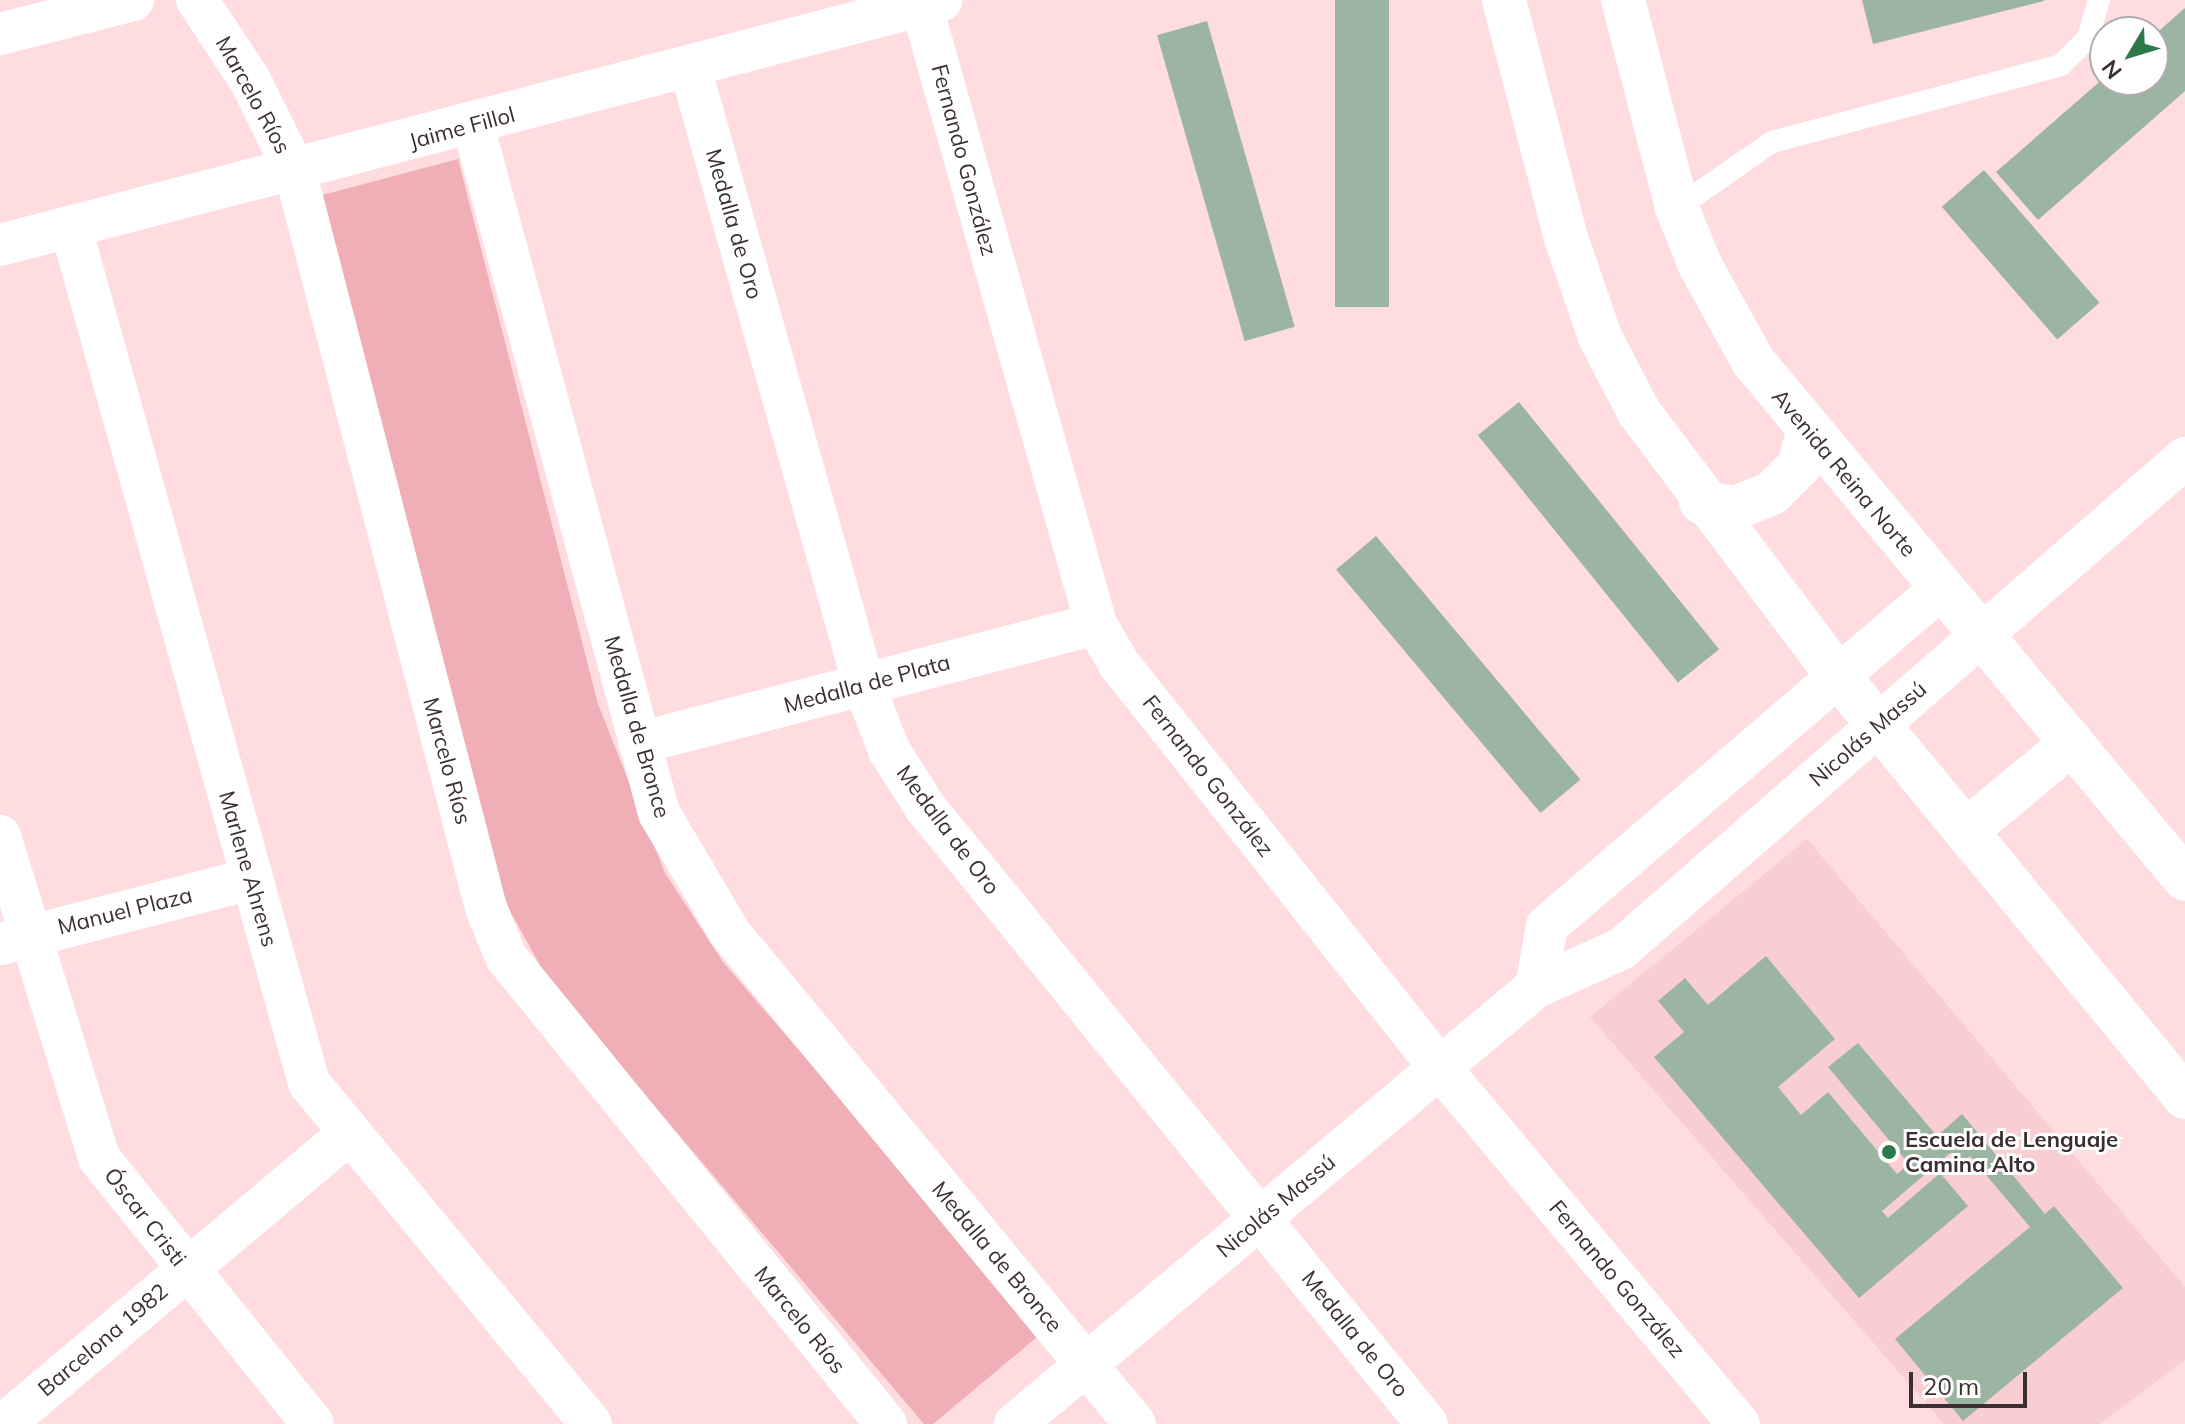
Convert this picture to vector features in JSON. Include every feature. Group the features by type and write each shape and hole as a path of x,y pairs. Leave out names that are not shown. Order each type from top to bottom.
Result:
{"street":[{"path":"0,34 133,0"},
{"name":"Marcelo Ríos","path":"197,0 250,80 295,171 486,908 506,957 886,1424"},
{"path":"1504,0 1566,238 1600,337 1639,412 1701,502 1839,677 2185,1097"},
{"name":"Avenida Reina Norte","path":"1623,0 1677,208 1727,319 1808,432 2185,879"},
{"name":"Jaime Fillol","path":"0,245 473,125 928,2"},
{"name":"Fernando González","path":"928,2 1096,624 1119,664 1440,1068 1739,1424"},
{"name":"Medalla de Oro","path":"690,67 864,685 889,750 925,807 1427,1424"},
{"name":"Medalla de Bronce","path":"473,125 659,813 730,933 1135,1424"},
{"name":"Marlene Ahrens","path":"71,228 309,1083 591,1424"},
{"path":"1701,502 1735,508 1772,493 1799,466 1808,432"},
{"name":"Nicolás Massú","path":"1015,1424 1536,987 1621,949 2185,458"},
{"path":"1536,987 1547,926 1940,589"},
{"name":"Medalla de Plata","path":"639,743 1096,624"},
{"path":"1966,831 2072,743"},
{"name":"Óscar Cristi","path":"0,836 14,940 99,1158 186,1270 313,1424"},
{"name":"Manuel Plaza","path":"14,940 251,879"},
{"name":"Barcelona 1982","path":"4,1424 349,1133"}],"lane":[{"path":"1677,208 1772,142 2061,65 2088,38 2099,0"}],"shaded area":[{"path":"458,159 598,704 665,873 723,962 1042,1333 933,1424 924,1424 550,983 507,906 315,197"},
{"name":"Escuela de Lenguaje Camina Alto","path":"1807,839 2185,1287 2185,1360 2100,1424 1944,1424 1590,1017"}],"building":[{"path":"1335,0 1389,0 1389,307 1335,307"},
{"path":"1862,0 2044,0 2044,1 1873,44"},
{"path":"2185,8 2185,91 2038,220 1996,172 2089,91 2089,96 2169,96 2169,22"},
{"path":"1207,21 1295,327 1245,341 1157,35"},
{"path":"1984,170 2099,303 2057,340 1942,207"},
{"path":"1519,402 1719,649 1678,682 1478,435"},
{"path":"1376,536 1580,780 1541,813 1336,569"},
{"path":"1766,956 1835,1039 1778,1087 1801,1115 1828,1092 1897,1174 1909,1164 1828,1067 1858,1043 1937,1136 1962,1114 2045,1214 2054,1206 2123,1288 1963,1421 1895,1339 2030,1227 1970,1156 1960,1165 1950,1153 1882,1211 1888,1218 1940,1173 1968,1206 1859,1298 1654,1057 1684,1032 1658,1001 1685,978 1708,1005"}],"place":[{"name":"Escuela de Lenguaje Camina Alto","path":"1889,1152"}]}
